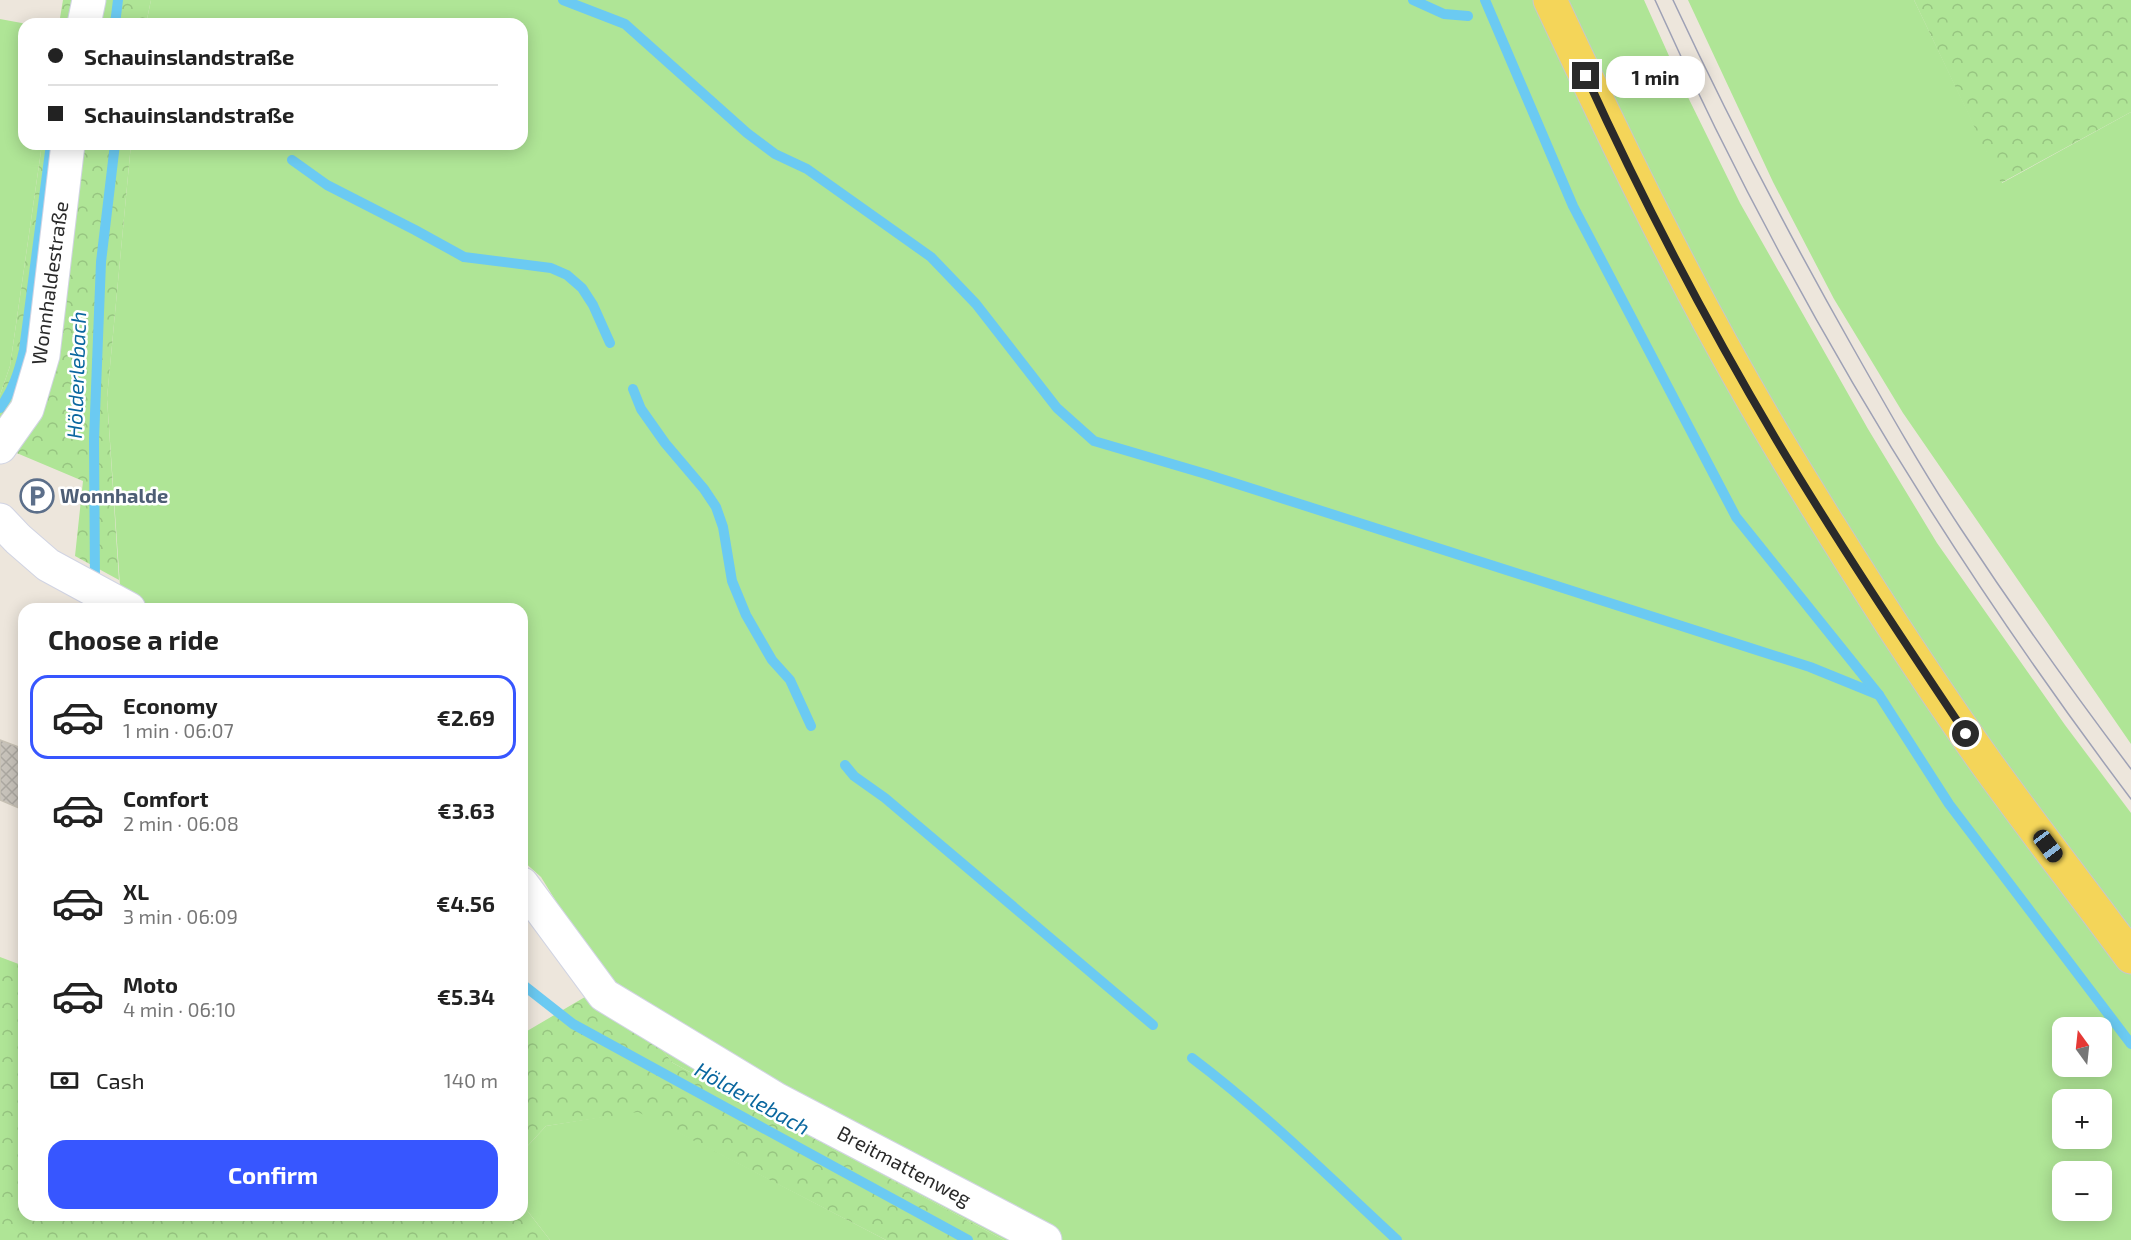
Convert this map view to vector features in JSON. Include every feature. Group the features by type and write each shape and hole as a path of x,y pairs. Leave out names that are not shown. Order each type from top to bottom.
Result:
{"main road":[{"path":"1550,0 1612,134 1691,290 1777,441 1874,597 1979,753 2131,957"}],"street":[{"path":"85,18 89,0"},
{"name":"Wonnhaldestraße","path":"0,447 27,409 43,356 67,150"},
{"path":"0,520 48,565 118,603"},
{"name":"Breitmattenweg","path":"528,892 604,995 776,1099 1045,1240"}],"green space":[{"path":"63,0 151,0 147,18 60,18"},
{"path":"151,0 1644,0 1682,85 1740,203 1868,429 1937,543 2065,725 2131,813 2131,1240 1004,1240 673,1063 607,984 541,877 528,865 528,603 127,603 121,600 107,398 130,150 528,150 528,18 147,18"},
{"path":"1688,0 1914,0 2002,183 2131,112 2131,744 1903,413 1834,299 1773,182"},
{"path":"1914,0 2131,0 2131,112 2001,183"},
{"path":"0,19 18,22 18,150 41,150 10,366 0,395"},
{"path":"41,150 130,150 107,398 119,580 75,556 83,481 0,446 0,395 10,366"},
{"path":"0,957 18,964 18,1221 528,1221 528,1212 550,1240 0,1240"},
{"path":"607,984 673,1063 1004,1240 886,1240 638,1112 546,1126 528,1146 528,1030"},
{"path":"638,1111 886,1240 550,1240 528,1212 528,1146 546,1126"}],"building":[{"path":"0,740 18,747 18,808 0,800"}],"waterway":[{"name":"Hölderlebach","path":"116,18 118,0"},
{"path":"563,0 625,24 747,133 775,154 807,169 931,257 976,304 1057,408 1094,441 1206,474 1810,667 1879,695"},
{"path":"1413,0 1444,14 1468,16"},
{"path":"1485,0 1573,206 1736,517 1879,695 1949,804 2131,1044"},
{"path":"0,408 15,380 24,350 50,150"},
{"name":"Hölderlebach","path":"95,585 94,439 101,262 114,150"},
{"path":"292,160 327,185 464,257 551,268 567,275 582,288 593,305 610,343"},
{"path":"633,389 641,409 716,507 723,527 732,581 746,615 772,660 790,680 811,726"},
{"path":"845,765 854,776 885,798 1153,1025"},
{"name":"Hölderlebach","path":"528,989 573,1024 968,1240"},
{"path":"1192,1058 1271,1123 1397,1240"}],"tram line":[{"path":"1655,0 1704,106 1757,210 1870,413 1995,609 2131,799"},
{"path":"1673,0 1782,218 1919,462 2023,620 2131,769"}],"place":[{"name":"Wonnhalde","path":"37,496"}],"route":[{"path":"1586,76 1612,134 1691,290 1777,441 1874,597 1966,734"}]}
